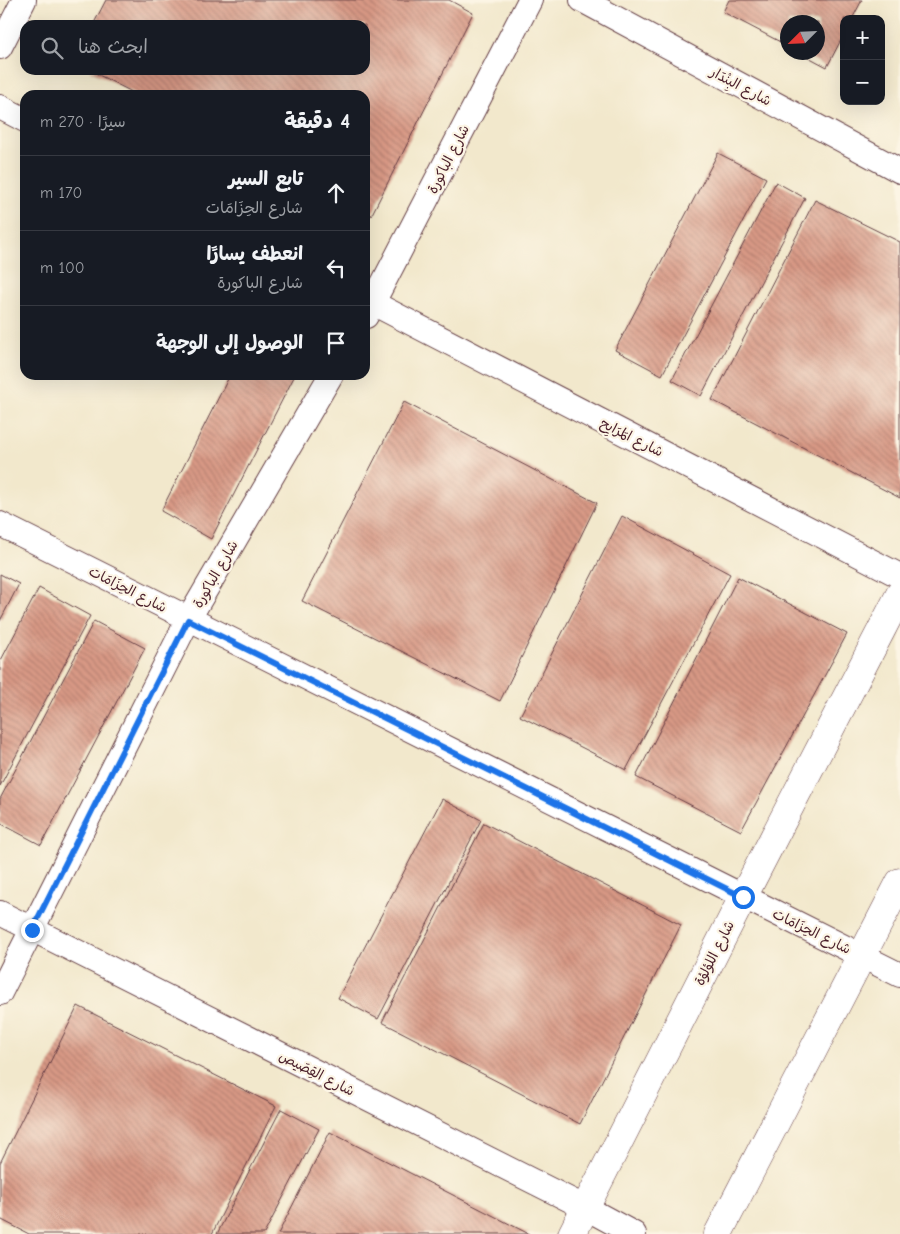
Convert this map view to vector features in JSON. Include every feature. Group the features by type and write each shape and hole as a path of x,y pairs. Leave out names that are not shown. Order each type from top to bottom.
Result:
{"street":[{"path":"0,47 24,0"},
{"name":"شارع الباكورة","path":"370,302 530,0"},
{"name":"شارع البِنْدَار","path":"582,0 900,171"},
{"path":"0,107 20,117"},
{"name":"شارع المَرَايِح","path":"370,307 900,576"},
{"name":"شارع الباكورة","path":"0,993 188,620 328,380"},
{"name":"شارع الحِزَامَات","path":"0,524 900,976"},
{"name":"شارع اللؤلؤة","path":"572,1234 743,897 900,594"},
{"path":"718,1234 900,882"},
{"name":"شارع القِصَيص","path":"0,913 586,1208 634,1234"}],"building":[{"path":"106,0 449,0 473,13 371,216 370,90 128,90 99,75 370,75 370,20 96,20"},
{"path":"729,0 862,0 854,15 840,15 840,42 827,67 814,60 825,60 825,15 780,15 780,42 723,12"},
{"path":"718,153 766,178 662,375 615,350"},
{"path":"776,182 805,198 701,396 672,380"},
{"path":"815,200 900,242 900,498 712,400"},
{"path":"227,380 292,380 211,539 161,511"},
{"path":"404,402 597,503 500,701 302,601"},
{"path":"622,516 730,574 626,770 520,716"},
{"path":"0,574 19,584 0,621"},
{"path":"738,577 847,634 741,831 636,777"},
{"path":"39,588 90,616 0,786 0,662"},
{"path":"94,621 145,648 41,845 0,823 0,799"},
{"path":"442,799 481,820 378,1019 338,998"},
{"path":"484,823 681,925 580,1124 382,1022"},
{"path":"78,1006 276,1106 212,1234 29,1234 0,1219 0,1163"},
{"path":"281,1109 319,1129 264,1234 217,1234"},
{"path":"330,1132 529,1234 278,1234"}],"route":[{"path":"32,930 188,620 743,897"}]}
